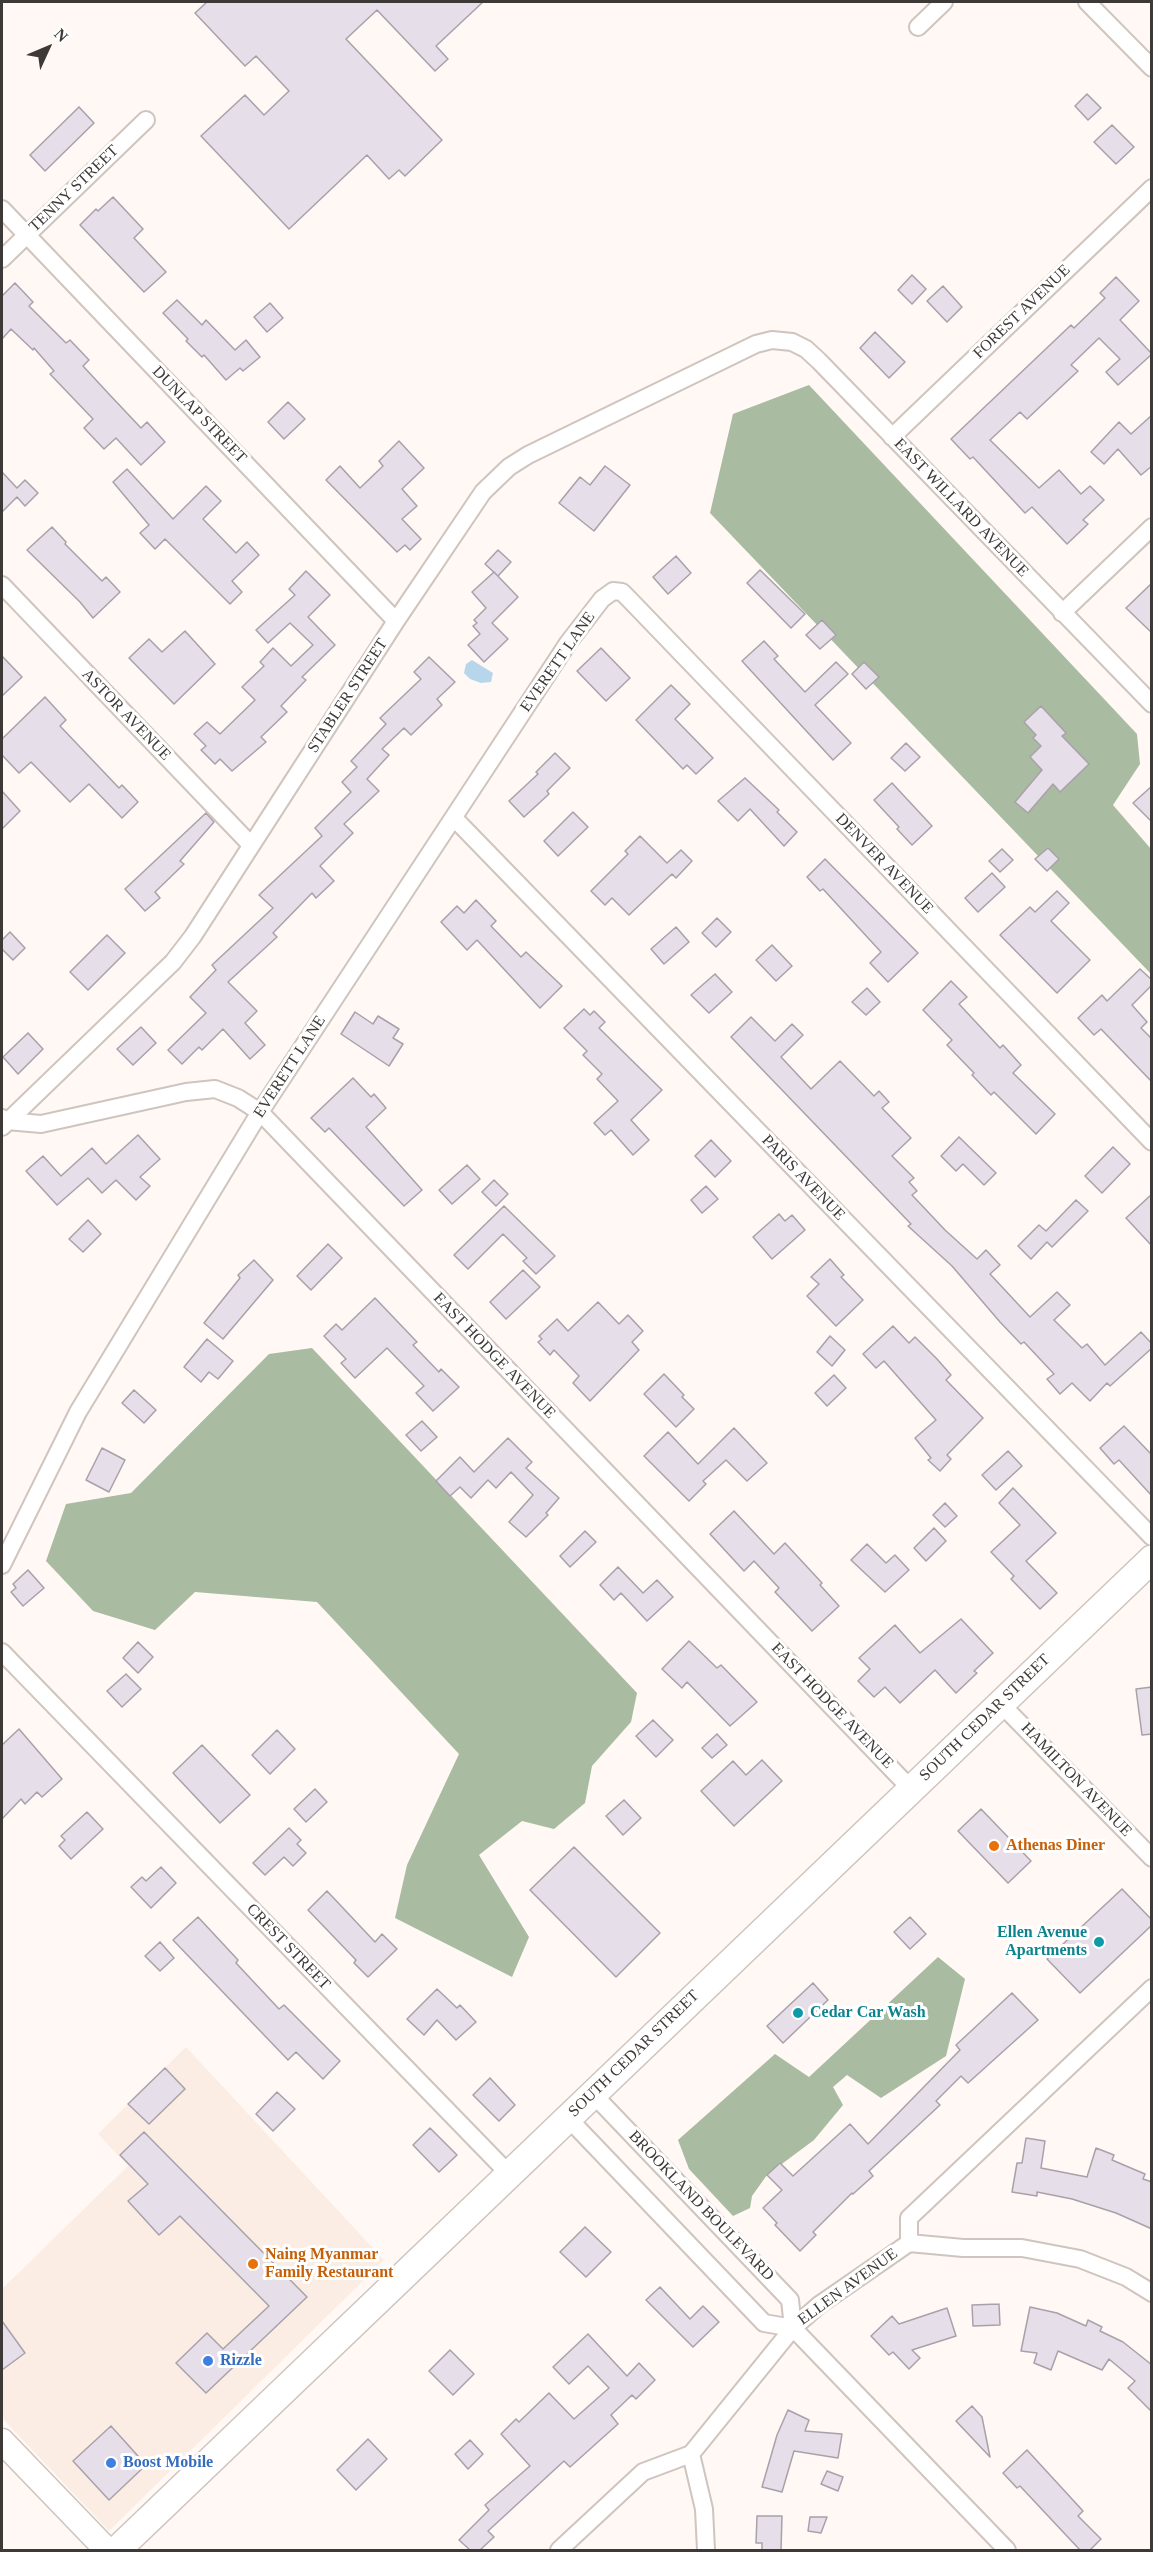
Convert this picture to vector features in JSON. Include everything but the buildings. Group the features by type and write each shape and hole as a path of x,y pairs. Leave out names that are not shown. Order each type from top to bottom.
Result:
{"main road":[{"name":"SOUTH CEDAR STREET","path":"117,2550 1152,1558"}],"street":[{"path":"918,27 944,2"},
{"path":"1087,2 1152,68"},
{"name":"TENNY STREET","path":"2,259 146,120"},
{"name":"FOREST AVENUE","path":"892,437 1152,188"},
{"name":"DUNLAP STREET","path":"2,209 396,621"},
{"name":"EAST WILLARD AVENUE","path":"756,344 772,340 792,342 806,349 1152,704"},
{"name":"STABLER STREET","path":"3,1122 173,962 193,936 474,503 508,467 528,454 756,344"},
{"path":"1062,613 1152,527"},
{"name":"ASTOR AVENUE","path":"2,585 251,845"},
{"name":"EVERETT LANE","path":"2,1565 78,1412 260,1113 419,868 455,819 568,643 603,599 613,591"},
{"name":"DENVER AVENUE","path":"613,591 622,592 629,599 1152,1142"},
{"name":"PARIS AVENUE","path":"455,819 1152,1537"},
{"name":"EAST HODGE AVENUE","path":"3,1122 42,1124 186,1092 215,1089 238,1098 260,1113 911,1789"},
{"name":"CREST STREET","path":"2,1652 509,2174"},
{"name":"HAMILTON AVENUE","path":"1000,1703 1152,1858"},
{"name":"ELLEN AVENUE","path":"692,2454 793,2328 819,2305 909,2243 909,2218 1152,1988"},
{"name":"BROOKLAND BOULEVARD","path":"592,2093 790,2300 793,2328"},
{"path":"568,2118 765,2323 793,2328 1007,2550"},
{"path":"909,2243 963,2248 1022,2248 1080,2259 1126,2277 1152,2293"},
{"path":"2,2441 107,2550"},
{"path":"559,2550 643,2472 692,2454 704,2509 706,2550"}],"shaded area":[{"path":"186,2047 384,2260 109,2531 2,2418 2,2289 128,2166 98,2134"}],"green space":[{"path":"809,385 1137,734 1140,764 1113,805 1151,849 1151,974 710,513 733,414"},
{"path":"312,1348 637,1693 631,1722 592,1766 585,1803 554,1829 522,1821 479,1855 529,1937 512,1977 395,1918 407,1865 459,1754 317,1602 195,1592 155,1630 93,1611 46,1561 66,1504 131,1493 269,1354"},
{"path":"938,1957 965,1979 946,2056 881,2098 847,2075 833,2087 843,2105 814,2140 767,2175 752,2196 750,2208 733,2216 689,2169 678,2140 775,2054 809,2077"}],"water":[{"path":"472,660 493,673 491,682 481,683 470,679 464,673 466,664"}],"place":[{"name":"Athenas Diner","path":"994,1846"},
{"name":"Ellen Avenue Apartments","path":"1099,1942"},
{"name":"Cedar Car Wash","path":"798,2013"},
{"name":"Naing Myanmar Family Restaurant","path":"253,2264"},
{"name":"Rizzle","path":"208,2361"},
{"name":"Boost Mobile","path":"111,2463"}]}
